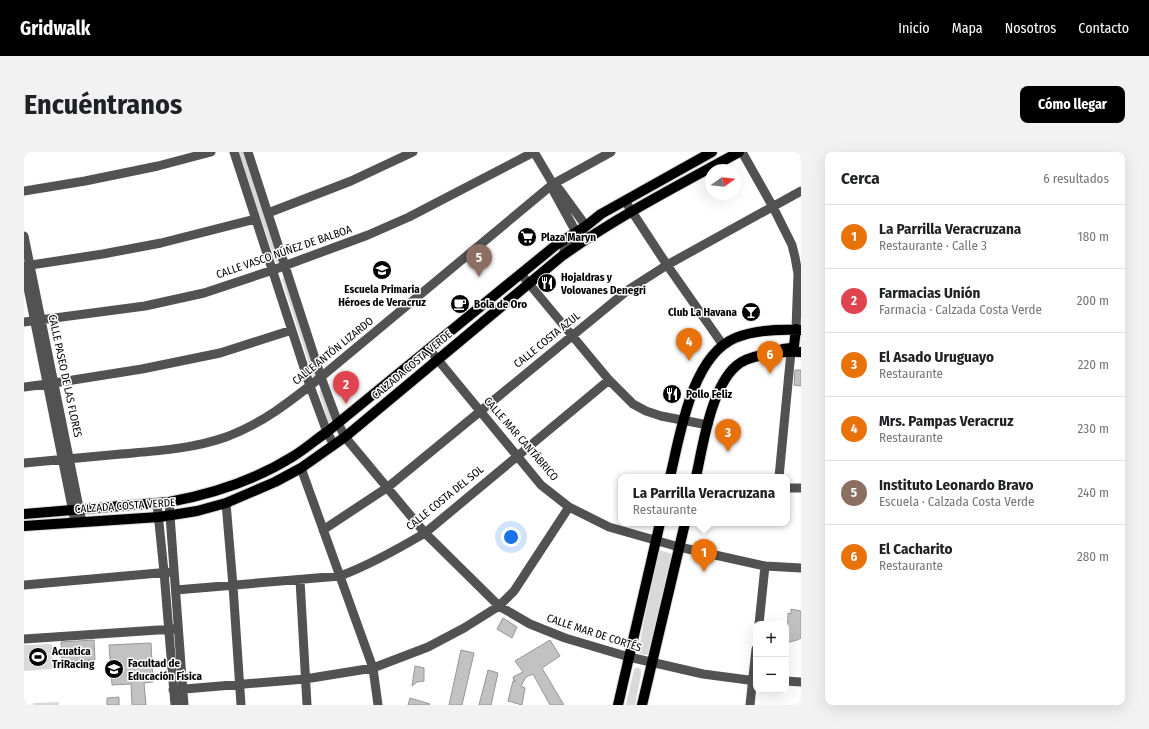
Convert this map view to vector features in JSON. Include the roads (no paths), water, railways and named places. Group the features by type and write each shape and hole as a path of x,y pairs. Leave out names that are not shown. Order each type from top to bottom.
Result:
{"main road":[{"name":"CALZADA COSTA VERDE","path":"24,514 169,502 193,498 222,489 263,472 293,456 327,432 556,245 586,226 601,214 712,152"},
{"name":"CALZADA COSTA VERDE","path":"24,526 171,516 197,511 226,503 252,493 301,468 345,437 562,256 606,226 741,152"},
{"path":"671,474 690,398 698,378 722,345 735,338 748,334 798,330 794,346 744,360 736,365 720,387 708,425 697,474"},
{"path":"772,353 796,352"},
{"path":"618,705 659,526"},
{"path":"642,705 684,526"}],"street":[{"path":"24,191 85,181 158,166 211,152"},
{"path":"234,152 310,386 327,432 334,445"},
{"name":"CALLE MAR DE CORTÉS","path":"248,152 321,378 338,423 345,437 425,533 499,606 530,624 565,638 651,663 703,674 753,681"},
{"path":"268,213 351,181 413,152"},
{"path":"534,152 576,232"},
{"name":"CALLE VASCO NÚÑEZ DE BALBOA","path":"24,322 145,306 204,293 285,266 368,235 409,217 534,152"},
{"name":"CALLE ANTÓN LIZARDO","path":"24,463 158,451 191,446 226,437 259,422 281,408 321,378 552,184 611,152"},
{"path":"694,177 694,173 730,152"},
{"path":"741,152 773,207 792,245 798,274 798,330"},
{"path":"632,212 631,206 635,199 663,183 665,178"},
{"path":"552,184 560,189 586,226 581,236 564,249 562,256"},
{"name":"CALLE COSTA AZUL","path":"323,530 388,487 622,294 667,265 801,191"},
{"path":"625,201 722,345"},
{"path":"26,266 161,244 256,218"},
{"name":"CALLE PASEO DE LAS FLORES","path":"24,236 26,266 79,522"},
{"path":"521,274 609,380 633,404 660,416 708,425"},
{"path":"437,360 436,351 438,347 460,328 461,323"},
{"path":"24,387 142,369 220,353 292,330"},
{"name":"CALLE MAR CANTÁBRICO","path":"429,349 541,485 569,507 609,527 656,541 765,566 801,568"},
{"path":"779,474 796,352"},
{"name":"CALLE COSTA DEL SOL","path":"176,590 340,576 397,550 425,533 609,380"},
{"path":"301,468 373,668 378,705"},
{"path":"790,488 801,488"},
{"path":"157,502 168,629 178,689 184,705"},
{"path":"169,502 179,629 178,689 174,705"},
{"path":"226,503 241,705"},
{"path":"178,689 305,680 373,668 428,647 464,628 499,606 514,590 569,507"},
{"path":"759,621 765,566"},
{"path":"24,585 174,572"},
{"path":"300,580 307,705"},
{"path":"24,639 179,629"},
{"path":"789,681 801,682"},
{"path":"750,705 753,687"}],"place":[{"name":"Plaza Maryn","path":"527,237"},
{"name":"Escuela Primaria Héroes de Veracruz","path":"382,270"},
{"name":"Instituto Leonardo Bravo","path":"479,277"},
{"name":"Hojaldras y Volovanes Denegri","path":"547,283"},
{"name":"Bola de Oro","path":"460,304"},
{"name":"Club La Havana","path":"751,312"},
{"name":"Mrs. Pampas Veracruz","path":"689,361"},
{"name":"El Cacharito","path":"770,374"},
{"name":"Pollo Feliz","path":"672,394"},
{"name":"Farmacias Unión","path":"346,404"},
{"name":"El Asado Uruguayo","path":"728,452"},
{"name":"La Parrilla Veracruzana","path":"704,572"},
{"name":"Acuatica TriRacing","path":"38,657"},
{"name":"Facultad de Educación Física","path":"114,669"}]}
